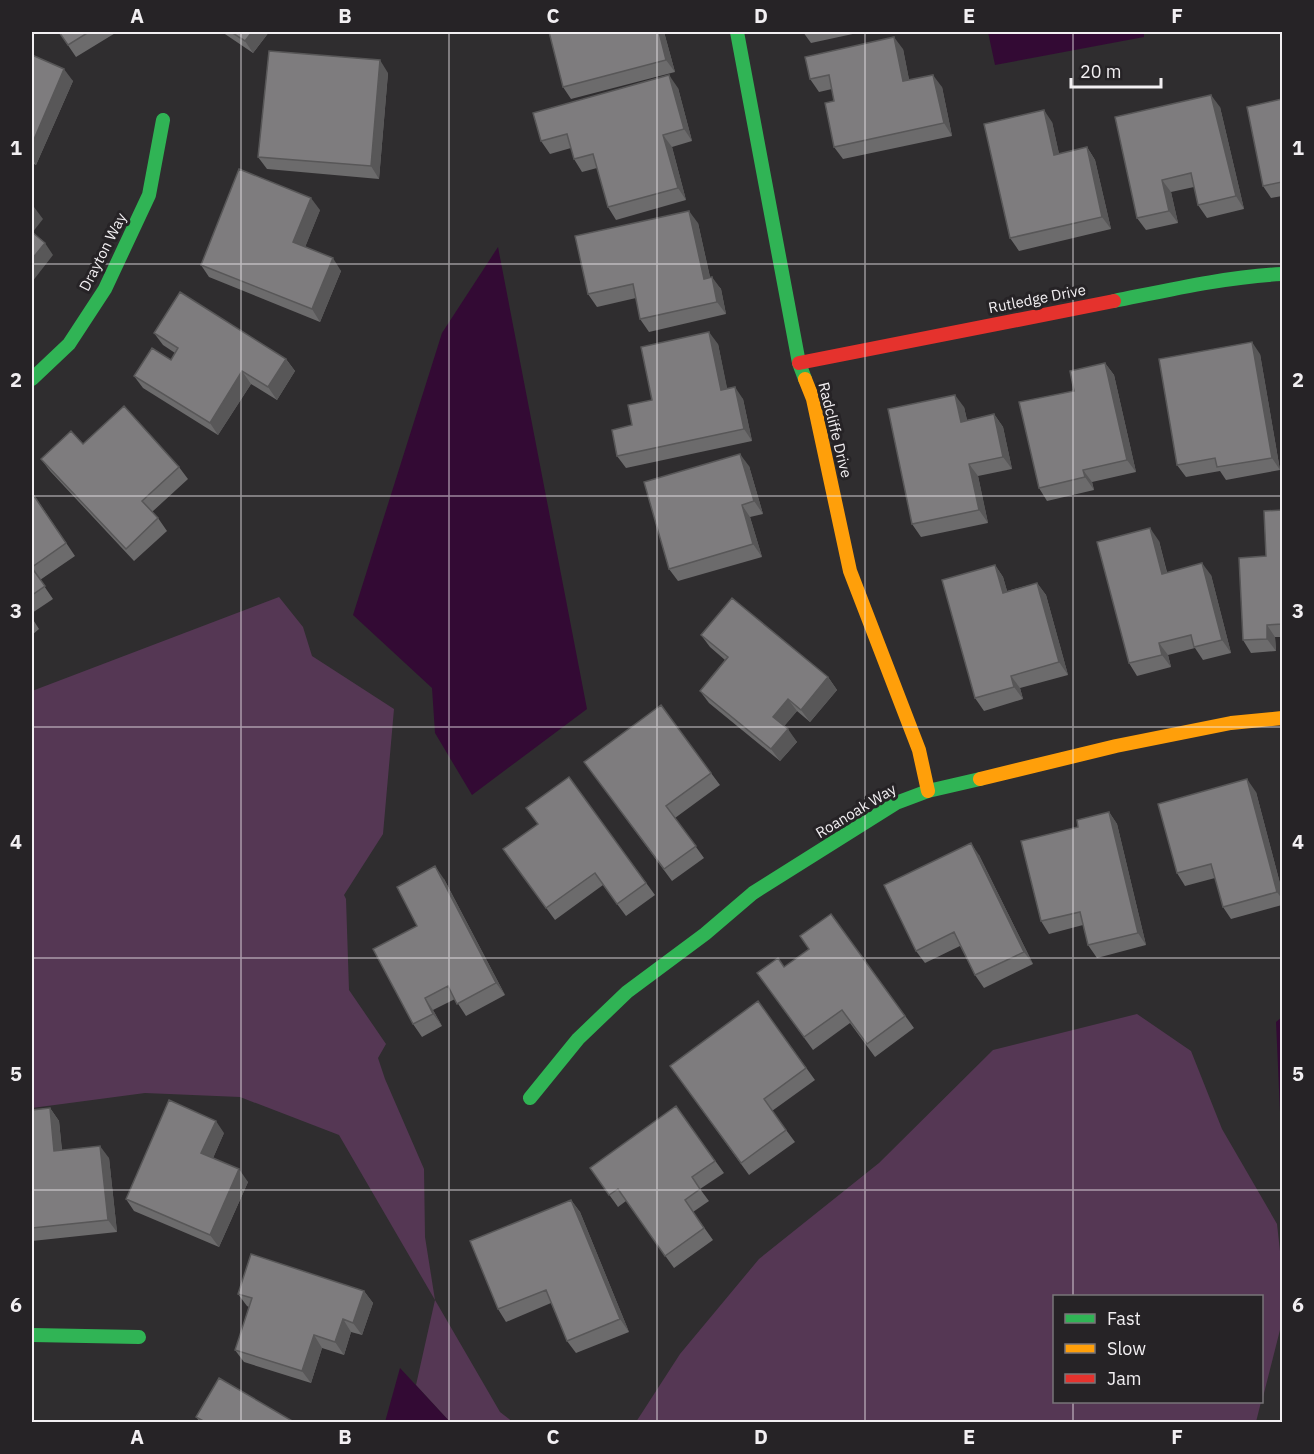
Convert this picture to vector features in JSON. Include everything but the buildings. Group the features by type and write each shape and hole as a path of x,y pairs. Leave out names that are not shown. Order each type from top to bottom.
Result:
{"street":[{"name":"Radcliffe Drive","path":"737,32 799,363 813,399 850,571 919,750 928,791"},
{"name":"Drayton Way","path":"32,379 69,344 105,289 149,195 163,120"},
{"name":"Rutledge Drive","path":"799,363 1190,286 1282,274"},
{"name":"Roanoak Way","path":"530,1098 578,1039 627,992 705,934 753,893 896,803 928,791 1128,744 1231,723 1282,718"},
{"path":"32,1335 139,1337"}],"shaded area":[{"path":"988,32 1144,32 1144,37 995,65"},
{"path":"498,247 587,709 472,795 435,733 432,688 353,615 442,333"},
{"path":"279,597 303,627 312,656 394,709 383,834 344,895 349,990 386,1044 378,1058 424,1169 425,1237 435,1300 339,1135 240,1097 145,1093 32,1108 32,691"},
{"path":"1137,1014 1191,1051 1222,1129 1277,1224 1282,1269 1282,1322 1263,1397 1263,1295 1053,1295 1053,1403 1261,1403 1256,1422 636,1422 680,1354 759,1259 879,1163 993,1050"},
{"path":"1282,1017 1282,1116 1276,1022"},
{"path":"435,1300 500,1412 513,1422 450,1422 416,1385"},
{"path":"400,1368 450,1422 385,1422"}],"traffic: fast":[{"path":"737,32 799,363 805,379"},
{"path":"32,379 69,344 105,289 149,195 163,120"},
{"path":"1114,301 1218,281 1282,274"},
{"path":"530,1098 578,1039 627,992 705,934 753,893 896,803 928,791 980,779"},
{"path":"32,1335 139,1337"}],"traffic: slow":[{"path":"805,379 813,399 850,571 919,750 928,791"},
{"path":"980,779 1116,746 1231,723 1282,718"}],"traffic: jam":[{"path":"799,363 1114,301"}]}
